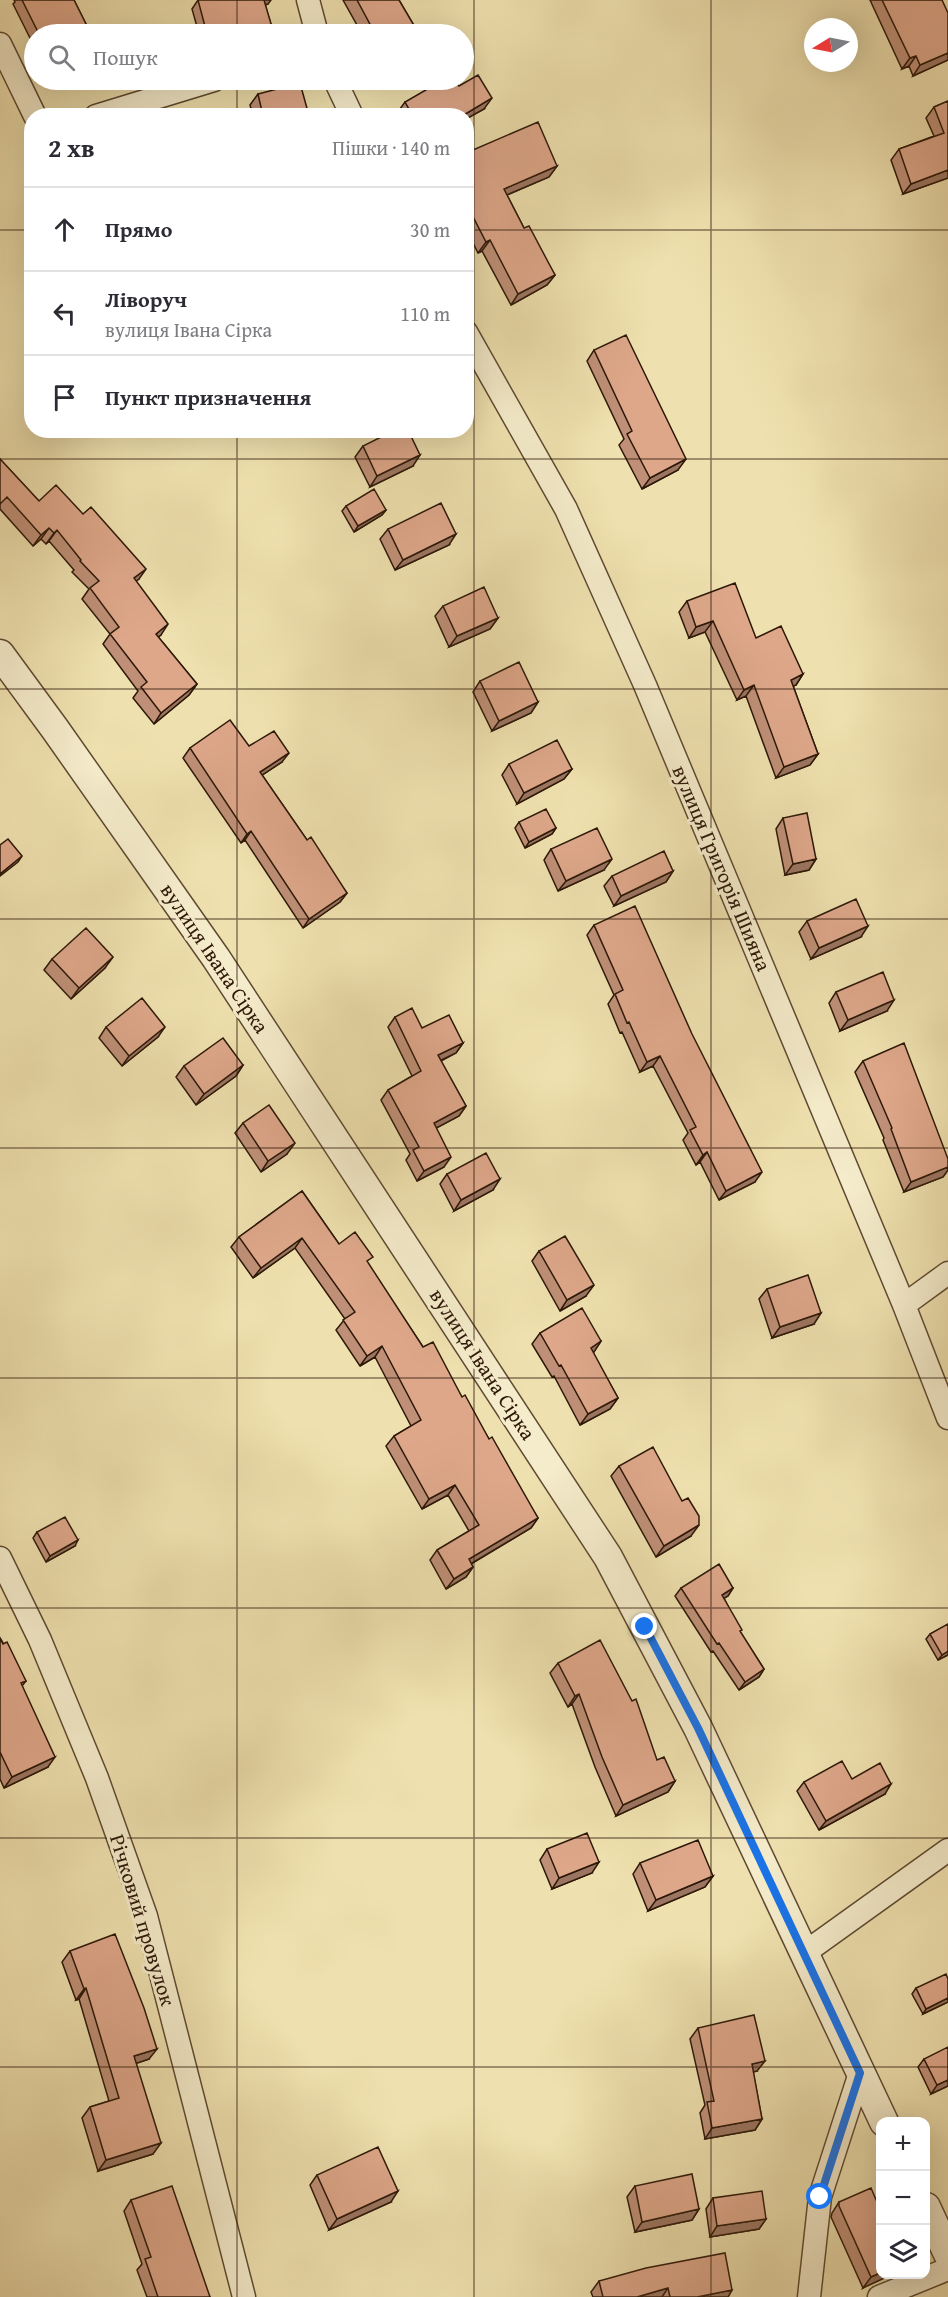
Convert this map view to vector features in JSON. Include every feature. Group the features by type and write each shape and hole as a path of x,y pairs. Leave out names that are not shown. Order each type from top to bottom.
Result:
{"street":[{"path":"308,0 315,24"},
{"path":"0,44 31,108"},
{"path":"122,108 181,90"},
{"path":"340,90 348,108"},
{"name":"вулиця Григорія Шияна","path":"474,346 566,509 636,664 904,1305 948,1418"},
{"name":"вулиця Івана Сірка","path":"0,654 62,738 216,958 608,1557 698,1728 882,2117"},
{"path":"904,1305 948,1273"},
{"name":"Річковий провулок","path":"0,1558 40,1640 93,1767 146,1916 244,2297"},
{"path":"803,1954 948,1850"},
{"path":"809,2297 820,2197 860,2073"},
{"path":"930,2216 948,2254"},
{"path":"879,2297 948,2269"}],"building":[{"path":"22,0 74,0 86,24 34,24"},
{"path":"198,0 264,0 271,24 204,24"},
{"path":"357,0 399,0 413,24 370,24"},
{"path":"882,0 942,0 948,13 948,53 920,65 916,56 910,58"},
{"path":"478,75 492,98 474,109 408,108 405,102 426,90 474,90 474,77"},
{"path":"273,90 302,90 307,108 261,108 258,94"},
{"path":"948,101 948,170 911,184 899,149 944,133 934,107"},
{"path":"538,122 557,166 504,189 524,228 529,226 555,275 518,294 490,240 486,242 474,219 474,150"},
{"path":"626,335 686,459 650,478 627,434 632,431 594,350"},
{"path":"379,438 412,438 420,455 377,476 363,446"},
{"path":"0,459 39,501 56,485 83,514 91,507 146,569 134,578 168,624 156,634 197,684 161,713 141,687 147,682 110,634 119,627 90,588 99,581 80,561 57,530 54,533 49,528 41,535 7,497 0,504"},
{"path":"374,489 386,510 358,526 346,506"},
{"path":"441,503 456,534 403,560 388,529"},
{"path":"735,583 756,638 781,626 803,674 791,680 818,754 784,767 754,685 744,690 713,621 696,627 687,601"},
{"path":"484,587 498,618 457,636 443,606"},
{"path":"519,662 538,702 499,721 480,681"},
{"path":"230,720 249,746 274,731 289,753 260,772 307,840 311,837 347,893 309,919 251,831 247,834 190,748"},
{"path":"557,740 572,769 524,793 509,764"},
{"path":"546,809 556,828 529,842 519,822"},
{"path":"807,813 816,859 793,864 783,818"},
{"path":"597,828 612,859 566,881 551,849"},
{"path":"8,839 22,856 0,874 0,845"},
{"path":"664,851 673,871 621,896 612,876"},
{"path":"856,899 868,926 819,948 807,921"},
{"path":"635,906 692,1034 762,1172 726,1191 707,1152 703,1155 690,1130 696,1127 660,1056 647,1062 615,994 623,990 594,925"},
{"path":"86,928 113,957 79,988 52,959"},
{"path":"883,972 894,1000 848,1020 836,992"},
{"path":"142,998 165,1027 129,1056 106,1027"},
{"path":"412,1008 422,1028 449,1015 463,1043 438,1055 466,1106 434,1123 451,1157 424,1171 413,1150 419,1147 388,1090 421,1071 395,1017"},
{"path":"223,1038 243,1065 204,1094 184,1066"},
{"path":"904,1043 948,1159 948,1167 911,1182 892,1128 863,1061"},
{"path":"269,1105 295,1143 268,1161 243,1123"},
{"path":"486,1153 500,1179 461,1200 447,1174"},
{"path":"302,1191 339,1244 355,1232 373,1257 367,1261 423,1347 433,1342 462,1397 465,1395 489,1439 492,1437 538,1518 469,1559 473,1567 454,1579 437,1550 479,1525 455,1485 429,1499 394,1436 421,1420 382,1346 367,1356 343,1320 355,1312 302,1238 261,1268 239,1237"},
{"path":"565,1236 594,1285 567,1300 539,1251"},
{"path":"808,1275 821,1313 780,1327 767,1289"},
{"path":"582,1308 601,1341 591,1348 618,1398 588,1414 540,1333"},
{"path":"653,1447 682,1501 688,1498 699,1516 699,1525 664,1546 619,1466"},
{"path":"65,1517 78,1540 50,1556 37,1532"},
{"path":"719,1564 733,1588 722,1595 742,1630 740,1631 764,1669 745,1682 681,1588"},
{"path":"948,1624 948,1651 942,1655 930,1634"},
{"path":"0,1638 3,1644 7,1642 26,1681 21,1683 55,1757 12,1777 0,1752"},
{"path":"600,1640 632,1701 636,1699 657,1760 664,1757 675,1781 623,1805 602,1757 579,1694 575,1696 558,1663"},
{"path":"842,1761 852,1779 880,1763 891,1784 826,1821 804,1782"},
{"path":"587,1833 599,1862 559,1878 547,1849"},
{"path":"698,1840 713,1876 656,1900 640,1863"},
{"path":"115,1934 144,2008 157,2049 134,2056 161,2143 106,2160 90,2107 119,2098 86,1988 84,1989 70,1951"},
{"path":"946,1974 948,1998 926,2009 916,1988"},
{"path":"754,2015 765,2061 752,2064 762,2119 712,2128 707,2102 714,2101 698,2028"},
{"path":"948,2047 948,2080 937,2085 924,2059"},
{"path":"378,2147 398,2191 337,2219 317,2175"},
{"path":"692,2174 699,2209 642,2222 635,2186"},
{"path":"172,2186 210,2297 158,2297 145,2259 151,2257 131,2200"},
{"path":"871,2188 876,2200 876,2275 871,2277 839,2202"},
{"path":"762,2191 766,2219 717,2226 713,2198"},
{"path":"725,2253 732,2290 697,2297 670,2297 668,2288 637,2297 603,2297 599,2281 646,2268"}],"route":[{"path":"645,1627 698,1728 860,2073 820,2197"}]}
